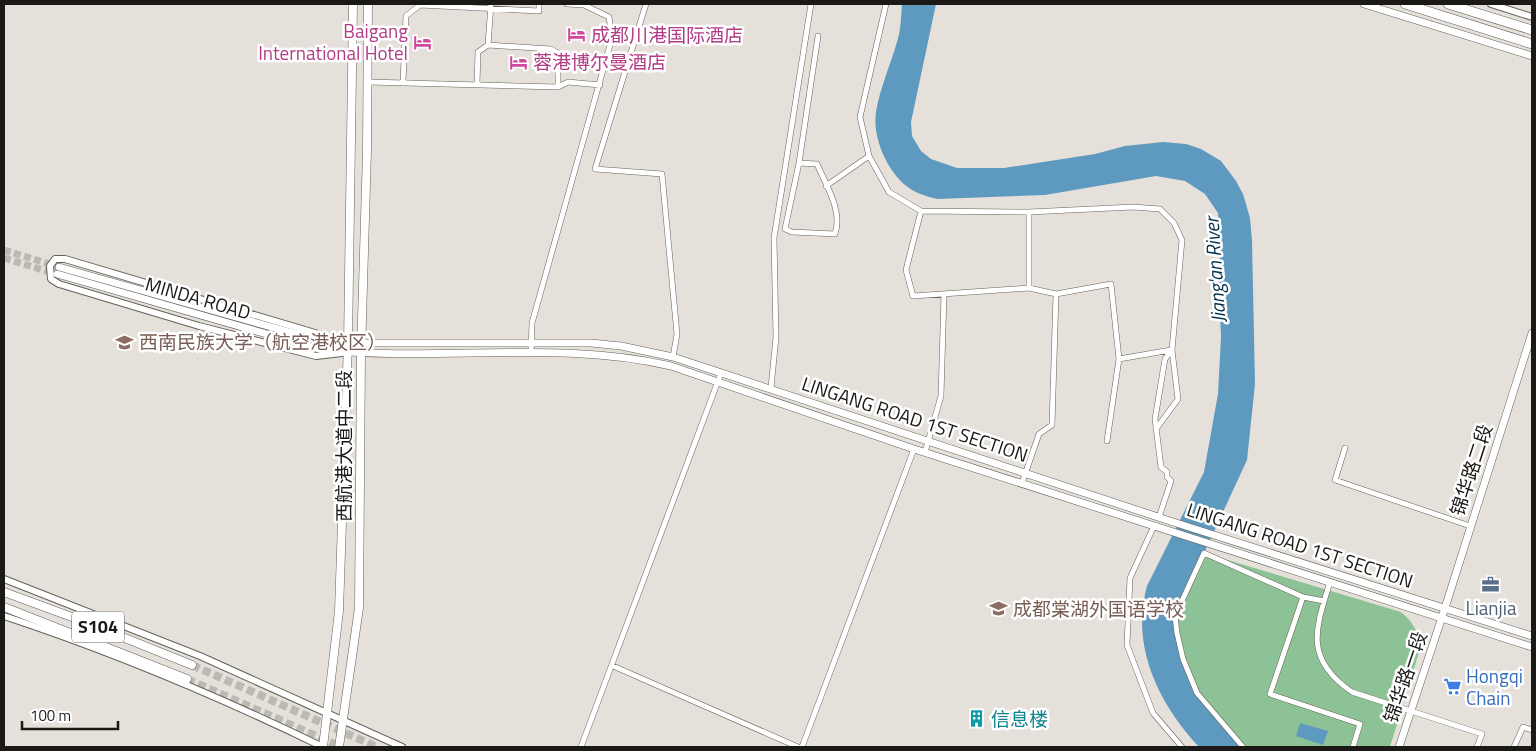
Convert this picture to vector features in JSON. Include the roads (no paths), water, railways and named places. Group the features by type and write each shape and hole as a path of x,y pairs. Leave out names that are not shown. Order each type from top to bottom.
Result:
{"highway":[{"path":"1404,4 1532,44"},
{"path":"1448,4 1532,30"}],"main road":[{"path":"323,747 339,611 348,352 353,4"},
{"name":"西航港大道中二段","path":"339,747 345,720 359,608 360,353 368,82 368,4"},
{"path":"1364,4 1532,56"},
{"name":"MINDA ROAD","path":"360,353 319,349 58,271 321,341 361,343"},
{"name":"锦华路二段","path":"1442,618 1532,333"},
{"name":"LINGANG ROAD 1ST SECTION","path":"361,343 530,342 621,346 673,357 1173,522 1532,636"},
{"name":"LINGANG ROAD 1ST SECTION","path":"360,353 597,353 637,358 671,366 925,452 1213,546 1532,647"},
{"name":"S104","path":"4,592 192,665"},
{"name":"S104","path":"4,607 187,679"},
{"name":"锦华路一段","path":"1399,747 1442,618"}],"street":[{"path":"403,82 406,16 420,5 491,6 539,11 539,4"},
{"path":"531,352 532,323 612,38 609,18 584,5 567,4"},
{"path":"646,4 596,169 662,174 676,334 673,357"},
{"path":"771,388 776,337 774,238 811,4"},
{"path":"886,4 860,117 869,156 889,192 921,211 1028,212 1080,208 1160,209 1174,223 1182,240 1172,350 1178,399 1156,428"},
{"path":"1491,4 1532,17"},
{"path":"488,45 491,6"},
{"path":"799,163 817,164 835,205 838,226 835,234 792,232 785,229 799,163 818,36"},
{"path":"477,84 478,52 488,45 551,49 558,53 558,86"},
{"path":"368,82 558,86 568,82 600,85"},
{"path":"826,186 869,156"},
{"path":"921,211 906,270 912,296 1029,288 1056,294 1111,284 1119,359 1107,441"},
{"path":"1028,212 1029,288"},
{"path":"348,343 65,258 55,259 50,266 51,279 59,284 199,326 316,356 348,352"},
{"path":"925,452 941,396 944,294"},
{"path":"1022,483 1039,434 1052,425 1056,294"},
{"path":"1119,359 1172,350"},
{"path":"1159,517 1171,481 1167,477 1167,472 1161,467 1156,428 1165,359 1172,350"},
{"path":"581,747 613,666 721,373"},
{"path":"802,747 914,448"},
{"path":"1345,448 1335,480 1470,526"},
{"path":"1154,526 1130,578 1127,645 1153,713 1182,747"},
{"path":"1243,747 1197,693 1183,659 1175,616 1204,554 1303,597 1324,601"},
{"path":"4,579 200,656 328,712 402,747"},
{"path":"1330,582 1318,618 1315,641 1326,670 1338,683 1352,692 1482,734 1477,747"},
{"path":"1303,597 1270,694 1360,724 1353,747"},
{"path":"4,616 140,667 250,713 323,747"},
{"path":"613,666 798,747"},
{"path":"1514,747 1522,727 1532,730"}],"water":[{"path":"902,4 936,4 911,122 912,136 921,151 931,159 957,168 1004,168 1095,154 1125,146 1163,142 1186,144 1201,149 1221,161 1243,194 1250,218 1252,241 1255,384 1247,460 1175,616 1183,659 1197,693 1241,747 1199,747 1160,693 1145,652 1142,630 1147,586 1204,472 1218,394 1221,337 1218,266 1221,253 1218,213 1205,194 1185,181 1156,176 1045,195 937,199 920,194 909,188 898,179 887,162 876,132 875,122 880,94 898,37"},
{"path":"1300,723 1328,731 1323,745 1296,736"}],"tunnel":[{"path":"4,250 56,266"},
{"path":"4,258 56,274"},
{"path":"192,665 377,747"},
{"path":"187,679 341,747"}],"place":[{"name":"成都川港国际酒店","path":"577,35"},
{"name":"Baigang International Hotel","path":"422,42"},
{"name":"蓉港博尔曼酒店","path":"519,62"},
{"name":"西南民族大学（航空港校区）","path":"125,342"},
{"name":"Lianjia","path":"1491,585"},
{"name":"成都棠湖外国语学校","path":"999,609"},
{"name":"Hongqi Chain","path":"1452,687"},
{"name":"信息楼","path":"977,719"}],"water label":[{"name":"Jiang'an River","path":"1215,270"}]}
